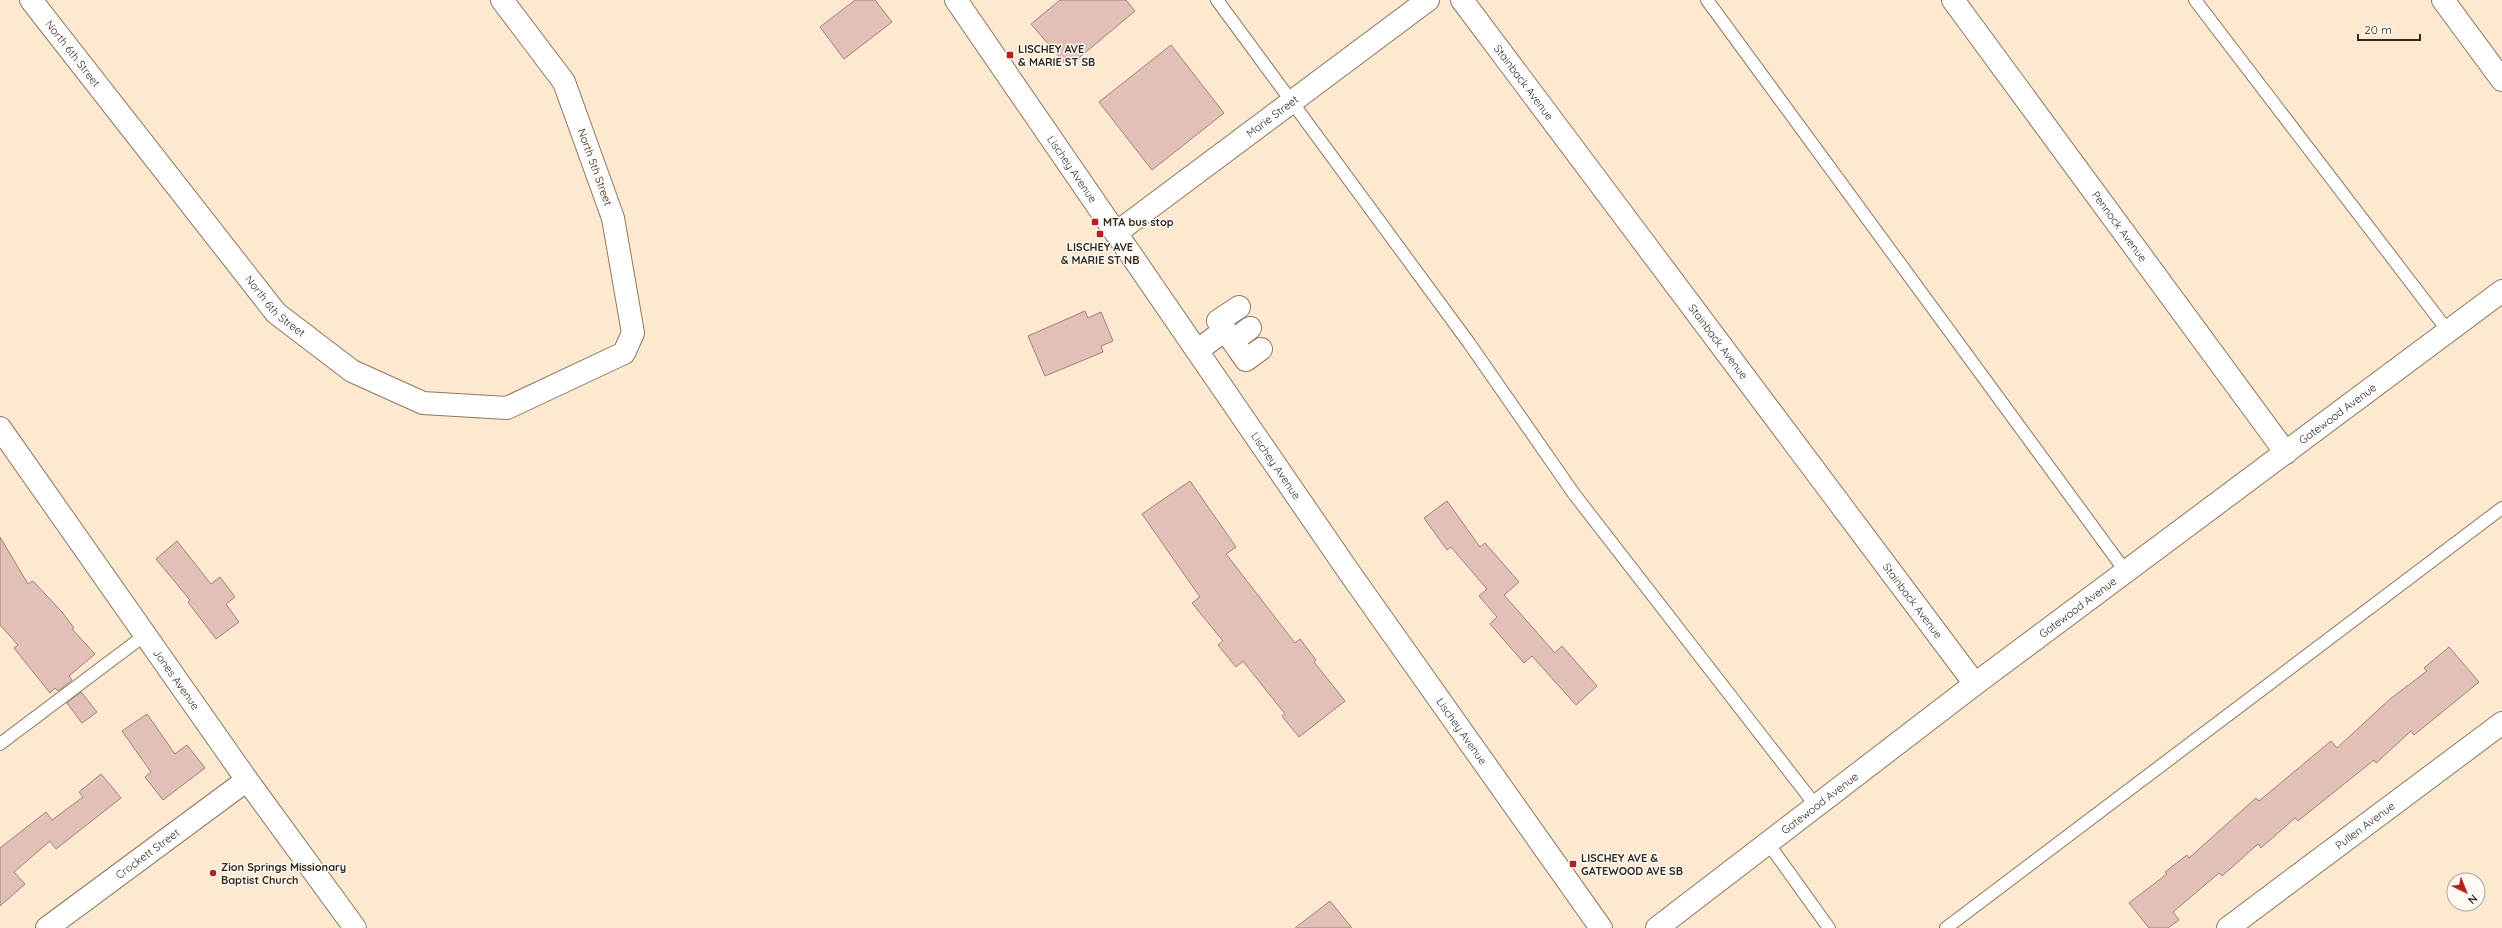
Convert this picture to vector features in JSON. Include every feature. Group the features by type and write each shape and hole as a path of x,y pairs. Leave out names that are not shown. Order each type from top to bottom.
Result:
{"street":[{"name":"North 6th Street","path":"31,0 276,313 352,371 424,403 507,408 624,353"},
{"name":"North 5th Street","path":"502,0 564,82 613,218 632,333 624,353"},
{"name":"Lischey Avenue","path":"956,0 1198,350 1349,572 1601,928"},
{"name":"Marie Street","path":"1116,233 1428,0"},
{"name":"Stainback Avenue","path":"1462,0 1975,684"},
{"name":"Pennock Avenue","path":"1953,0 2286,453"},
{"path":"2443,0 2502,80"},
{"name":"Gatewood Avenue","path":"1656,928 1975,684 2502,291"},
{"path":"1238,307 1218,321 1246,360 1261,349"},
{"path":"1198,350 1229,335 1250,328"},
{"name":"Jones Avenue","path":"0,428 247,780 355,928"},
{"name":"Pullen Avenue","path":"2228,928 2502,722"},
{"name":"Crockett Street","path":"47,928 247,780"}],"lane":[{"path":"1217,0 1469,343 1574,494 1816,806"},
{"path":"1707,0 2126,572"},
{"path":"2196,0 2448,331"},
{"path":"1946,928 2502,508"},
{"path":"0,744 145,635"},
{"path":"1768,843 1829,928"}],"building":[{"path":"855,0 875,0 892,22 844,59 820,27"},
{"path":"1060,0 1126,0 1135,11 1068,67 1031,24"},
{"path":"1171,45 1224,113 1152,170 1099,102"},
{"path":"1085,311 1088,318 1101,312 1113,341 1101,346 1103,352 1045,376 1028,336"},
{"path":"1190,481 1236,547 1226,554 1295,643 1300,639 1316,660 1314,662 1345,701 1299,737 1282,716 1285,714 1243,661 1236,667 1218,645 1223,641 1192,603 1200,597 1142,514"},
{"path":"1447,501 1480,547 1485,543 1519,582 1504,595 1555,653 1562,646 1597,686 1576,705 1532,656 1524,663 1490,624 1497,617 1479,596 1487,589 1451,547 1447,550 1424,518"},
{"path":"0,537 28,584 33,581 62,612 74,628 72,629 95,654 69,676 72,680 58,691 55,688 50,693 14,648 18,645 0,625"},
{"path":"177,541 211,584 220,577 235,597 226,604 239,622 216,639 188,602 190,600 156,559"},
{"path":"2449,647 2479,682 2414,735 2411,731 2376,763 2374,760 2298,821 2295,818 2261,848 2258,844 2222,876 2219,873 2173,912 2179,920 2168,928 2149,928 2129,903 2167,874 2165,872 2187,855 2189,858 2256,798 2259,801 2331,741 2337,748 2390,699 2427,671 2424,668"},
{"path":"81,692 97,712 82,723 67,703"},
{"path":"147,714 175,754 187,745 205,768 163,800 145,777 151,772 122,731"},
{"path":"101,774 121,798 56,849 50,841 14,872 25,884 0,906 0,848 46,812 52,820 83,797 79,792"},
{"path":"1330,901 1352,928 1295,928"}],"place":[{"name":"LISCHEY AVE & MARIE ST SB","path":"1010,55"},
{"name":"MTA bus stop","path":"1095,222"},
{"name":"LISCHEY AVE & MARIE ST NB","path":"1100,234"},
{"name":"LISCHEY AVE & GATEWOOD AVE SB","path":"1573,864"},
{"name":"Zion Springs Missionary Baptist Church","path":"213,873"}]}
